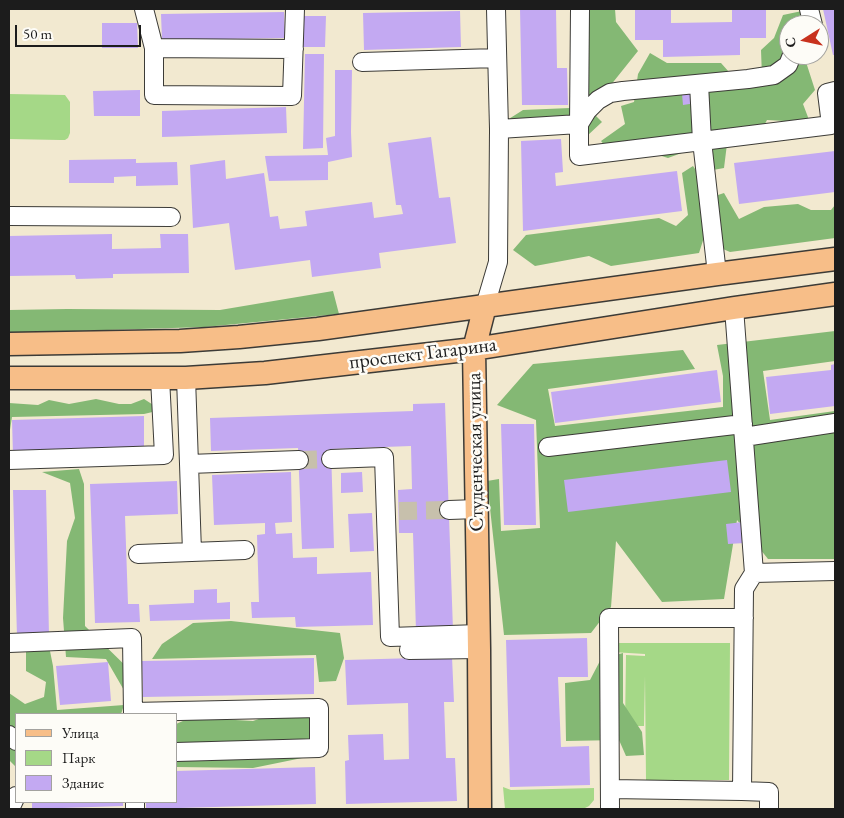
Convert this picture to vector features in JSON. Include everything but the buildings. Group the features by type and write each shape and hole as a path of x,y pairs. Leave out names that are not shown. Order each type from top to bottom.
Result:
{"main road":[{"name":"проспект Гагарина","path":"9,344 180,341 318,329 717,274 835,260"},
{"name":"проспект Гагарина","path":"9,378 186,378 265,374 474,349 835,294"},
{"name":"Студенческая улица","path":"480,809 474,349 486,306"}],"street":[{"path":"144,9 154,48 154,95 292,96 294,9"},
{"name":"Студенческая улица","path":"486,306 498,262 496,9"},
{"path":"580,9 579,156 831,125 827,93 835,91"},
{"path":"154,48 294,49"},
{"path":"362,62 497,58"},
{"path":"579,124 587,111 598,100 610,93 774,75 788,65"},
{"path":"699,84 702,141 717,274"},
{"path":"498,129 579,124"},
{"path":"9,216 171,217"},
{"path":"734,308 754,572 744,589 742,791"},
{"path":"9,460 164,455 160,378"},
{"path":"186,378 192,552"},
{"path":"548,447 835,423"},
{"path":"331,459 384,457 392,512 390,637 479,641"},
{"path":"189,464 299,460"},
{"path":"449,510 477,509"},
{"path":"138,554 245,550"},
{"path":"754,572 835,571"},
{"path":"610,809 609,618 744,618"},
{"path":"9,643 132,638 133,713 319,708 319,748 178,752"},
{"path":"408,650 479,641"},
{"path":"610,789 769,792 769,809"}],"green space":[{"path":"573,9 615,9 616,22 638,51 602,96 585,98"},
{"path":"802,11 803,15 783,15"},
{"path":"779,25 779,65 807,65 815,90 803,104 814,133 803,136 785,121 767,120 756,141 727,144 724,168 713,170 695,148 668,158 652,153 617,160 601,141 625,124 621,106 634,102 638,74 650,53 667,63 721,63 737,81 762,77 761,50 774,38"},
{"path":"9,94 65,95 70,102 70,133 68,138 65,140 9,139"},
{"path":"584,104 602,122 587,136 504,122 523,110 570,108"},
{"path":"693,166 701,178 707,228 699,253 611,266 589,256 535,266 513,250 526,235 659,218 676,226 688,215 682,173"},
{"path":"724,193 739,219 764,207 798,204 811,210 831,210 835,205 835,238 730,252 716,246 712,197"},
{"path":"333,291 339,314 205,327 9,333 9,310 220,310"},
{"path":"835,331 835,361 763,371 770,420 835,411 835,559 768,559 737,520 724,599 662,602 616,541 611,607 591,633 504,635 487,481 499,479 501,531 540,528 536,420 497,405 533,364 683,350 695,369 548,389 555,426 723,407 723,376 717,345"},
{"path":"96,399 119,404 131,404 144,399 161,410 144,414 12,417 9,436 9,403 38,405 49,400 69,404"},
{"path":"79,469 84,484 85,626 138,678 125,692 106,659 66,657 63,618 67,541 75,518 70,483 42,472"},
{"path":"231,621 340,633 344,658 336,681 319,682 316,655 152,659 162,644 193,623"},
{"path":"612,643 730,643 729,780 646,780 645,676 644,726 625,726 626,655 645,656 645,654 612,652"},
{"path":"49,646 57,710 124,705 121,713 15,713 15,766 9,760 9,693 25,704 44,697 46,682 26,671 26,652"},
{"path":"623,653 623,703 642,732 644,755 626,756 619,740 566,741 565,683 590,680 601,659"},
{"path":"290,708 316,718 322,739 302,758 253,768 178,767 178,723 199,714 218,719 253,721"},
{"path":"503,787 511,790 594,788 594,800 583,809 505,809"}],"tunnel":[{"path":"299,460 331,459"},
{"path":"399,511 449,510"}]}
